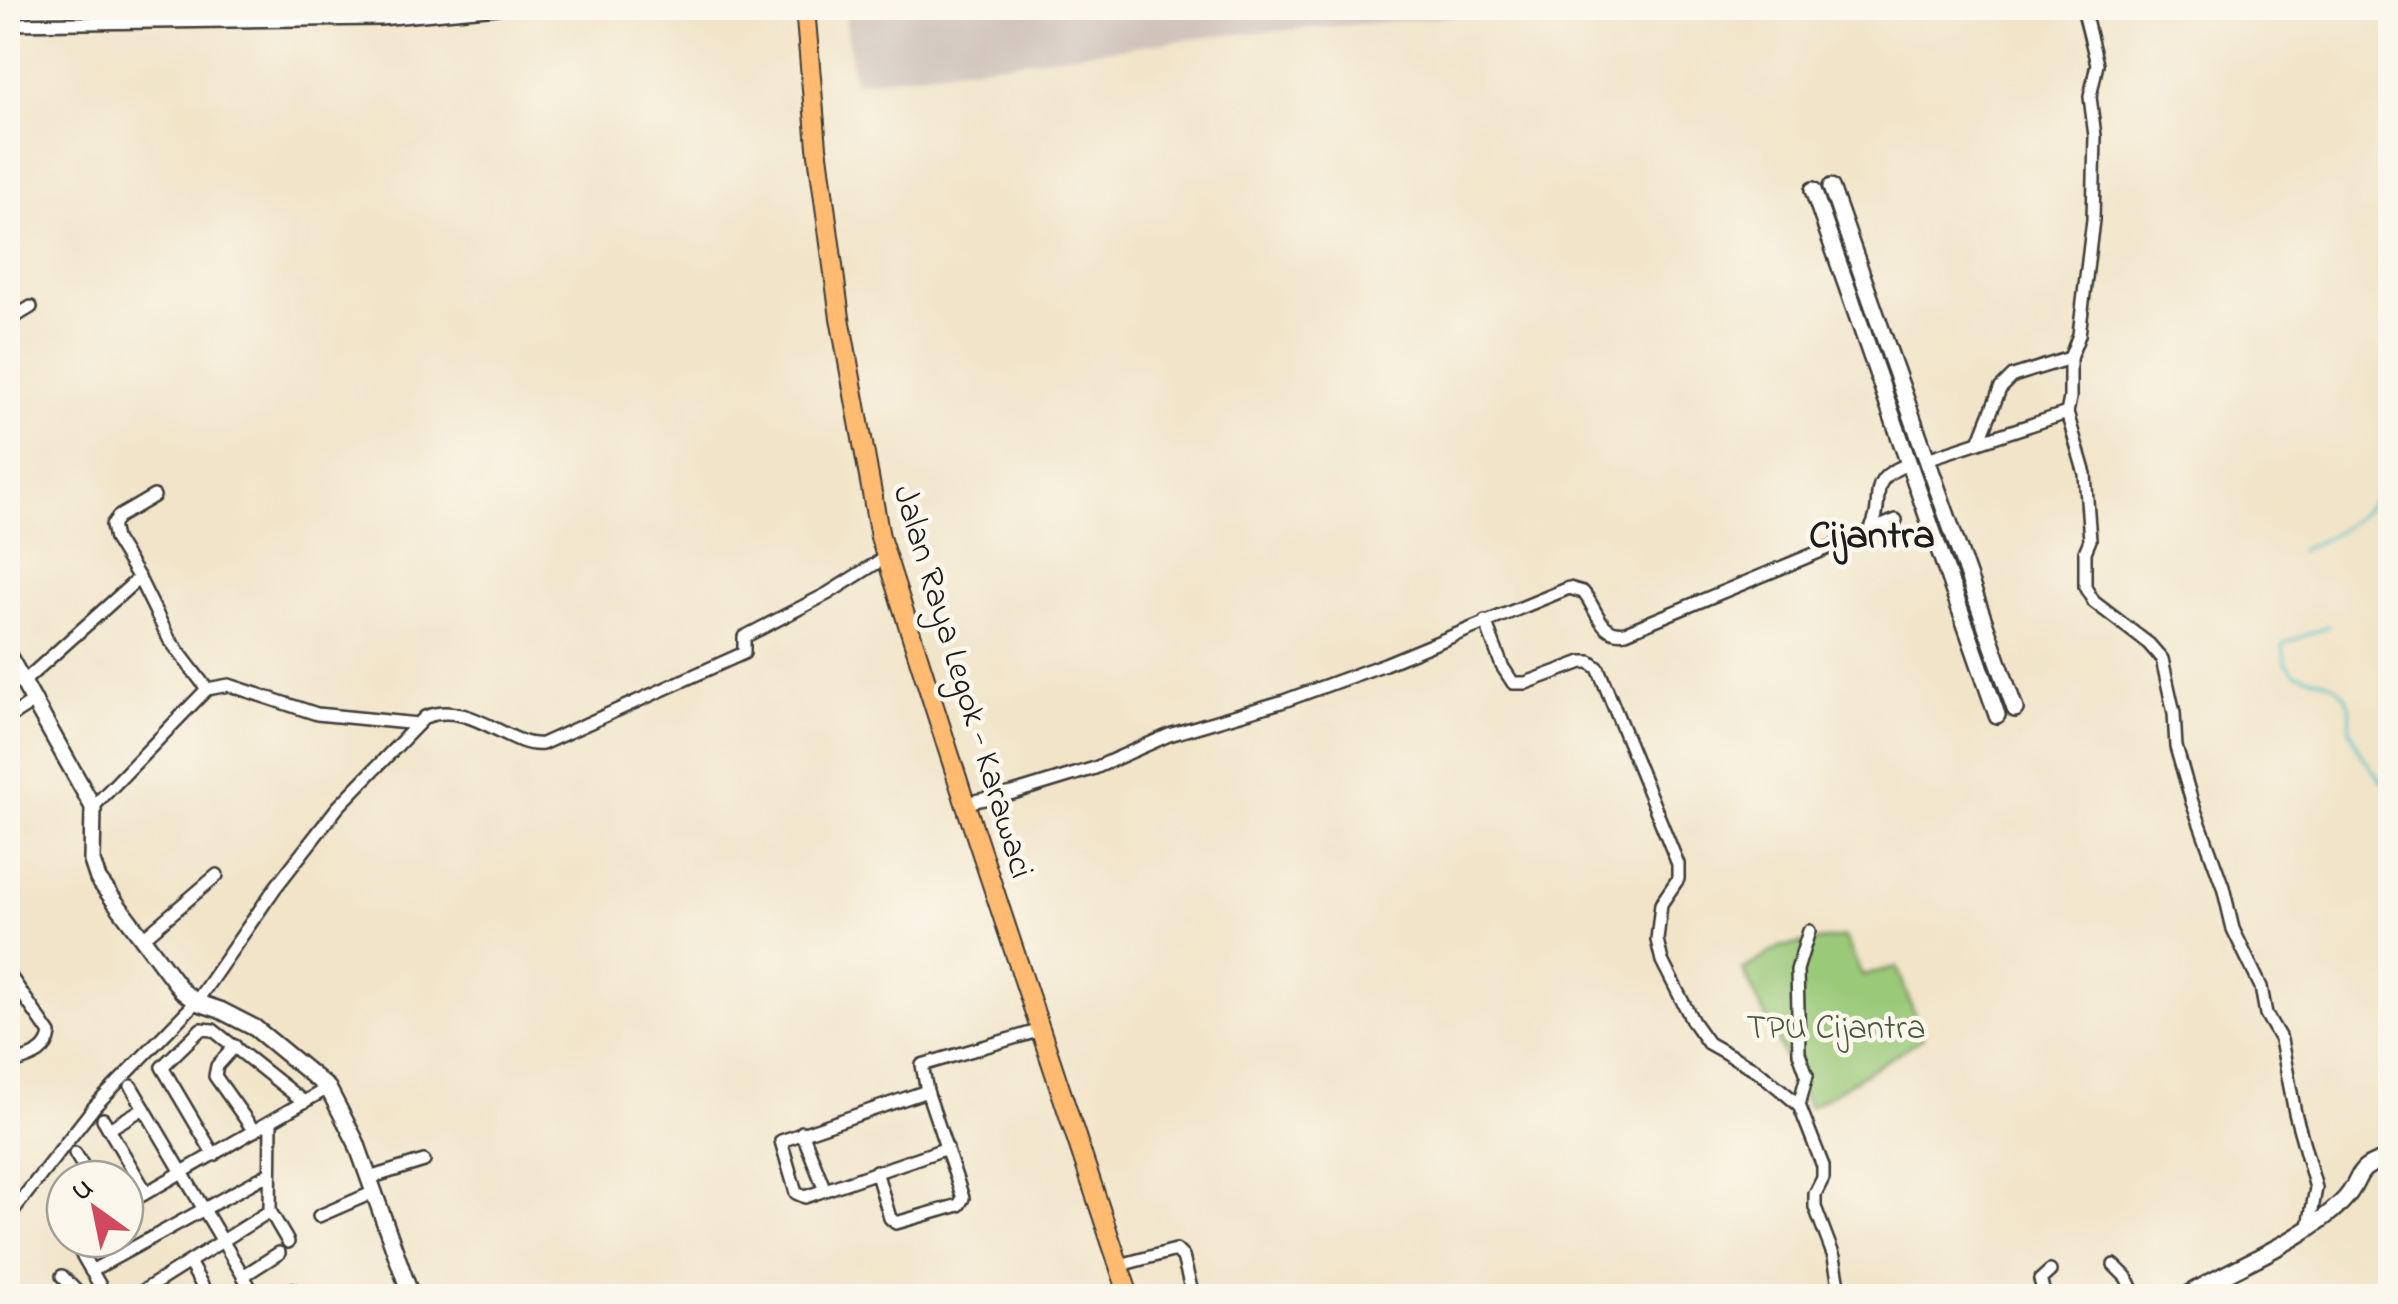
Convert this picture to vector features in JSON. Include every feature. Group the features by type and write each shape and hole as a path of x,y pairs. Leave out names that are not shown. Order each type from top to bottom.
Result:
{"main road":[{"name":"Jalan Raya Legok - Karawaci","path":"805,8 817,147 840,318 873,506 965,803 1130,1296"}],"street":[{"path":"8,24 380,18 491,8"},
{"path":"2083,8 2097,64 2090,97 2096,136 2093,220 2079,335 2070,358 2067,413 2085,474 2090,540 2084,552 2085,587 2094,602 2149,644 2162,659 2174,713 2176,747 2192,802 2223,886 2233,929 2259,982 2266,1014 2283,1049 2295,1114 2316,1188 2309,1226"},
{"path":"1831,187 2016,709"},
{"path":"1813,190 1998,715"},
{"path":"8,322 31,307"},
{"path":"1979,442 2000,388 2013,376 2070,358"},
{"path":"1884,393 1902,387"},
{"path":"1927,459 2067,413"},
{"path":"1869,532 1876,521 1876,488 1887,472 1909,464"},
{"path":"154,496 118,517 112,525 115,539 170,638 207,689"},
{"path":"965,803 1095,768 1169,735 1280,702 1576,588 1592,602 1608,630 1616,634 1626,632 1896,520"},
{"path":"8,1217 95,1106 196,1002 274,888 338,807 429,715 479,720 523,742 542,744 744,653 744,637 827,594 886,557"},
{"path":"1950,580 1968,573"},
{"path":"22,683 139,578"},
{"path":"1485,621 1502,666 1513,683 1526,683 1582,662 1598,668 1678,864 1678,878 1664,896 1659,915 1656,940 1662,960 1708,1044 1758,1071 1799,1106 1823,1166 1815,1207 1834,1257 1841,1296"},
{"path":"8,656 93,807 93,870 170,978 196,1002 256,1028 328,1088 347,1120 411,1296"},
{"path":"93,807 207,689 230,685 317,714 418,724"},
{"path":"8,718 36,700"},
{"path":"142,940 218,875"},
{"path":"1799,1106 1807,1075 1800,1053 1796,970 1810,931"},
{"path":"8,973 50,1034 41,1052 8,1065"},
{"path":"162,1067 204,1028 213,1030 304,1102"},
{"path":"876,1171 890,1218 896,1224 958,1205 963,1198 922,1070 926,1062 1040,1030"},
{"path":"234,1046 216,1066 215,1076 254,1132"},
{"path":"149,1048 214,1154"},
{"path":"131,1086 255,1296"},
{"path":"144,1108 106,1124 146,1192 328,1088"},
{"path":"928,1090 780,1143 796,1193 805,1197 947,1148"},
{"path":"243,1276 283,1247 270,1211 270,1122"},
{"path":"802,1132 824,1188"},
{"path":"76,1153 79,1159"},
{"path":"2186,1296 2309,1226 2341,1203 2364,1168 2390,1158"},
{"path":"319,1216 371,1185 424,1161"},
{"path":"92,1271 270,1172"},
{"path":"135,1296 270,1211"},
{"path":"1120,1265 1176,1250 1184,1257 1190,1296"},
{"path":"85,1259 106,1296"},
{"path":"190,1264 208,1296"},
{"path":"2114,1265 2126,1276 2134,1296"},
{"path":"2045,1296 2040,1280 2050,1271"},
{"path":"2222,1274 2234,1296"},
{"path":"62,1276 81,1296"},
{"path":"156,1284 164,1296"},
{"path":"281,1296 293,1288"}],"shaded area":[{"path":"844,8 1559,8 1215,36 854,82"}],"green space":[{"name":"TPU Cijantra","path":"1845,937 1862,975 1897,967 1923,1038 1809,1108 1743,970 1780,947"}],"waterway":[{"path":"2299,551 2345,526 2370,504 2386,476 2390,458"},
{"path":"2329,626 2283,644 2285,661 2295,674 2327,682 2346,697 2350,729 2358,746 2390,790"}],"district":[{"name":"Cijantra","path":"1872,533"}]}
